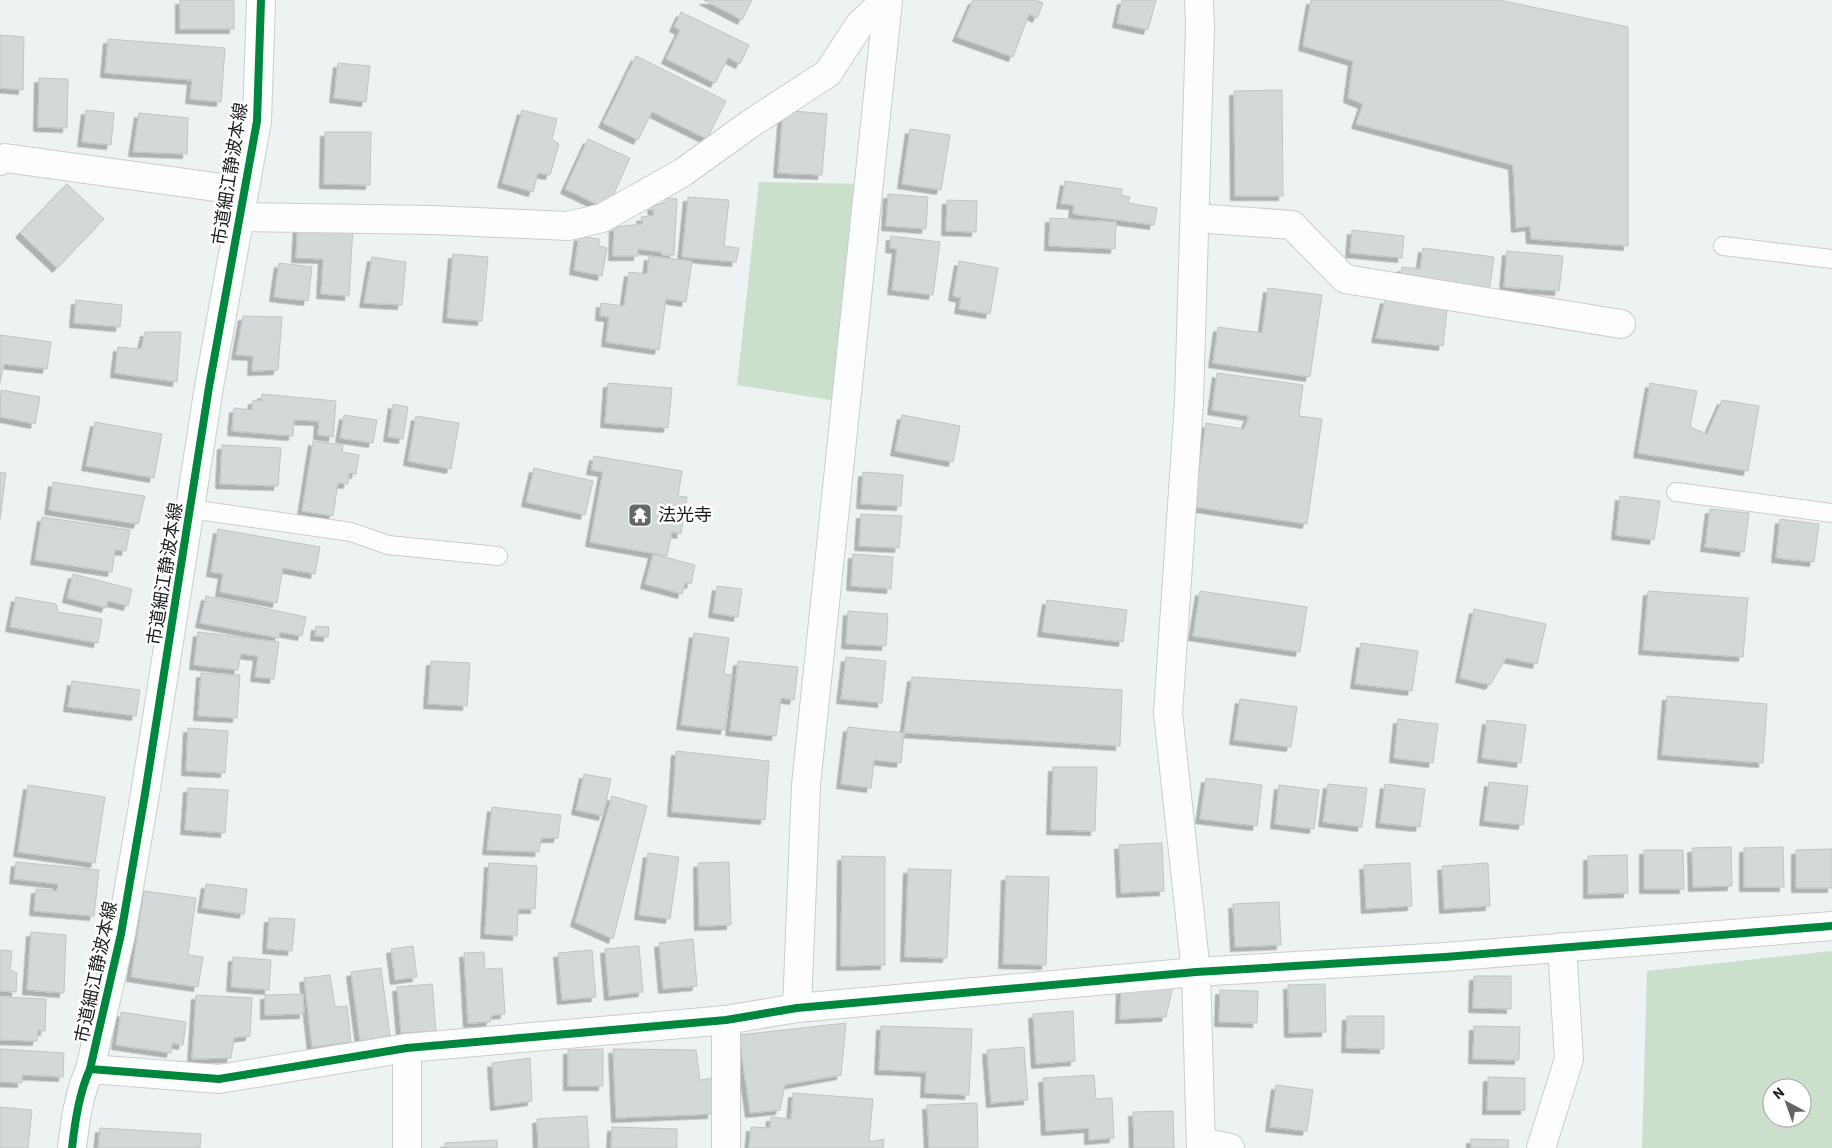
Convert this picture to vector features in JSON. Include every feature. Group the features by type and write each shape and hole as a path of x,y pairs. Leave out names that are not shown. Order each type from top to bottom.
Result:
{"street":[{"name":"市道細江静波本線","path":"72,1148 74,1128 84,1081 90,1069 121,934 147,784 209,388 238,217 257,121 261,0"},
{"path":"238,217 432,220 568,226 602,218 682,173 750,124 828,73 860,24 887,0"},
{"path":"797,1008 806,786 887,0"},
{"path":"1199,0 1200,26 1189,402 1168,712 1196,972 1201,1145 1230,1148"},
{"path":"0,161 5,158 244,191"},
{"path":"1195,218 1292,225 1345,280 1621,324"},
{"path":"90,1069 219,1079 407,1048 726,1020 797,1008 1196,972 1445,957 1562,946 1832,926"},
{"path":"1541,1148 1569,1059 1562,946"},
{"path":"726,1020 726,1148"},
{"path":"407,1048 408,1148"}],"lane":[{"path":"1723,246 1832,259"},
{"path":"1676,492 1832,513"},
{"path":"190,508 351,532 388,545 498,556"}],"green space":[{"path":"759,182 869,184 837,401 737,385"},
{"path":"1832,951 1832,1148 1642,1148 1647,971"}],"building":[{"path":"180,0 234,0 234,29 180,29"},
{"path":"704,0 752,0 742,20"},
{"path":"973,0 1035,0 1043,3 1037,18 1029,14 1013,57 957,37"},
{"path":"1122,0 1156,0 1148,30 1117,23"},
{"path":"1311,0 1499,0 1628,27 1628,246 1531,239 1530,226 1516,228 1513,165 1356,124 1363,104 1348,98 1353,61 1303,46"},
{"path":"681,12 749,45 740,64 728,58 715,83 666,59 680,30 674,27"},
{"path":"0,35 24,37 23,90 0,88"},
{"path":"108,39 225,48 221,102 190,99 192,80 105,73"},
{"path":"636,56 726,101 707,139 652,112 638,140 603,123"},
{"path":"338,63 370,66 366,102 334,98"},
{"path":"39,78 68,79 67,128 38,127"},
{"path":"1282,90 1283,196 1235,196 1234,91"},
{"path":"86,110 114,113 111,145 82,142"},
{"path":"522,110 557,119 552,139 559,144 550,175 538,173 533,192 502,183"},
{"path":"783,110 827,114 822,175 778,173"},
{"path":"139,113 188,118 187,154 133,152"},
{"path":"910,129 950,135 941,190 902,184"},
{"path":"325,132 371,132 370,185 324,184"},
{"path":"588,139 630,158 607,209 565,189"},
{"path":"1065,181 1122,189 1121,195 1130,197 1128,203 1157,208 1154,225 1073,214 1074,205 1061,204"},
{"path":"67,184 104,219 57,268 20,233"},
{"path":"888,194 928,197 926,229 886,226"},
{"path":"688,197 729,200 724,246 739,248 736,262 682,257"},
{"path":"667,198 677,199 674,255 662,255 661,252 638,249 638,256 613,256 614,227 643,224 641,217 654,215 652,206 665,203"},
{"path":"947,200 977,201 976,232 946,231"},
{"path":"1050,218 1116,222 1115,249 1049,246"},
{"path":"298,223 353,227 349,296 321,294 323,259 296,258"},
{"path":"1352,230 1404,236 1402,258 1350,253"},
{"path":"579,236 599,239 599,246 607,248 602,276 574,270"},
{"path":"891,236 940,242 933,295 892,290 897,249 890,248"},
{"path":"1423,248 1494,257 1489,293 1400,282 1402,267 1420,269"},
{"path":"1507,251 1563,256 1559,291 1504,287"},
{"path":"453,254 488,257 482,321 447,318"},
{"path":"649,256 692,261 686,302 666,299 659,350 606,342 609,317 600,316 601,303 624,306 629,272 647,274"},
{"path":"372,257 406,262 402,305 364,303"},
{"path":"959,261 998,268 990,314 959,309 961,298 953,296"},
{"path":"279,263 312,267 308,301 274,297"},
{"path":"1268,288 1322,295 1310,377 1213,363 1218,327 1262,333"},
{"path":"1385,299 1447,310 1443,346 1376,338"},
{"path":"76,300 122,305 120,327 74,323"},
{"path":"243,316 282,317 278,370 252,371 253,356 236,355"},
{"path":"145,332 181,332 177,382 115,373 118,347 141,349"},
{"path":"0,335 51,342 47,369 4,364 0,383"},
{"path":"1217,373 1303,385 1299,416 1322,419 1307,524 1194,507 1206,423 1244,429 1249,416 1212,410"},
{"path":"608,383 672,388 668,428 605,423"},
{"path":"1650,383 1697,391 1690,427 1707,434 1722,400 1759,406 1748,471 1638,453"},
{"path":"1,390 40,397 35,424 0,417"},
{"path":"262,394 336,401 333,437 318,435 319,421 294,420 293,436 232,431 234,408 252,410 253,400 262,401"},
{"path":"393,404 408,407 403,439 388,437"},
{"path":"344,415 377,420 373,443 340,438"},
{"path":"902,415 960,426 953,462 895,451"},
{"path":"416,416 459,423 451,469 408,461"},
{"path":"95,422 162,434 154,478 86,466"},
{"path":"313,441 343,445 342,452 359,455 356,474 349,473 348,484 338,483 333,516 302,511"},
{"path":"222,445 281,448 278,486 220,484"},
{"name":"法光寺","path":"594,456 682,471 678,496 687,497 681,534 672,532 667,556 590,542 603,472 591,470"},
{"path":"534,468 593,481 585,515 526,502"},
{"path":"0,472 6,473 0,519"},
{"path":"863,472 903,475 901,506 861,504"},
{"path":"53,482 145,496 138,524 49,510"},
{"path":"1620,496 1660,501 1654,540 1616,535"},
{"path":"1710,509 1749,513 1744,552 1705,547"},
{"path":"861,514 902,516 899,548 859,546"},
{"path":"42,517 130,530 126,551 115,550 112,572 35,560"},
{"path":"1780,519 1819,524 1814,562 1776,558"},
{"path":"218,529 320,547 315,574 283,568 277,603 220,592 223,574 211,572"},
{"path":"653,554 695,565 691,584 685,583 682,594 645,584"},
{"path":"853,554 893,557 891,589 851,586"},
{"path":"73,574 132,589 128,606 108,601 106,608 67,598"},
{"path":"717,586 742,589 738,617 713,613"},
{"path":"1200,591 1307,607 1300,652 1193,636"},
{"path":"1648,591 1748,598 1743,657 1643,650"},
{"path":"206,596 306,617 302,636 280,632 279,638 200,623"},
{"path":"16,597 56,604 58,612 102,619 98,643 10,627"},
{"path":"1047,600 1127,610 1123,642 1042,632"},
{"path":"1474,609 1546,624 1537,664 1506,658 1490,685 1460,678"},
{"path":"848,611 888,614 886,646 846,644"},
{"path":"316,626 329,627 328,637 315,636"},
{"path":"198,632 279,642 274,679 255,677 258,656 241,654 238,670 194,665"},
{"path":"694,633 729,638 724,674 732,675 725,730 681,725"},
{"path":"1361,643 1418,651 1412,691 1355,684"},
{"path":"846,657 886,661 882,703 841,699"},
{"path":"431,661 470,663 467,706 428,704"},
{"path":"738,661 798,667 794,700 781,698 776,736 730,731"},
{"path":"201,673 240,675 237,718 198,716"},
{"path":"912,677 1122,690 1120,746 904,733"},
{"path":"72,681 140,690 136,716 68,707"},
{"path":"1667,696 1767,704 1763,763 1662,755"},
{"path":"1240,699 1297,707 1291,747 1234,740"},
{"path":"1398,719 1438,724 1433,763 1394,758"},
{"path":"1487,720 1526,725 1521,763 1482,758"},
{"path":"848,727 904,733 901,763 874,760 871,788 841,784"},
{"path":"188,728 228,731 225,773 186,771"},
{"path":"676,751 769,761 765,820 672,812"},
{"path":"1053,767 1097,767 1095,831 1051,830"},
{"path":"584,774 611,779 603,816 576,810"},
{"path":"1206,778 1262,785 1257,826 1200,819"},
{"path":"1489,782 1528,786 1523,825 1484,821"},
{"path":"1328,784 1367,788 1362,827 1323,822"},
{"path":"1385,784 1425,789 1420,827 1380,823"},
{"path":"28,785 105,797 95,863 18,852"},
{"path":"1279,785 1319,790 1314,829 1275,824"},
{"path":"188,788 228,790 225,833 185,830"},
{"path":"612,796 647,806 613,939 575,922"},
{"path":"492,807 561,815 558,838 541,838 539,852 487,850"},
{"path":"1162,843 1164,891 1121,893 1119,845"},
{"path":"1731,847 1732,886 1693,887 1692,848"},
{"path":"1783,847 1784,887 1744,887 1744,848"},
{"path":"1832,849 1832,888 1796,888 1796,850"},
{"path":"1644,850 1683,850 1684,889 1644,889"},
{"path":"648,853 679,857 670,919 639,915"},
{"path":"1627,855 1628,893 1588,894 1588,856"},
{"path":"842,856 885,857 885,965 841,966"},
{"path":"16,862 99,870 94,916 34,911 36,889 57,891 58,884 14,879"},
{"path":"729,862 731,925 699,926 698,863"},
{"path":"489,863 537,866 535,909 518,909 517,936 485,934"},
{"path":"1410,863 1412,906 1366,909 1364,865"},
{"path":"1488,863 1490,906 1444,909 1442,866"},
{"path":"908,869 951,870 947,958 905,957"},
{"path":"1006,876 1049,877 1046,965 1003,964"},
{"path":"206,884 247,889 244,914 202,908"},
{"path":"144,891 196,898 188,955 203,957 198,987 131,977"},
{"path":"1279,902 1281,945 1235,947 1233,904"},
{"path":"269,918 295,919 292,951 267,949"},
{"path":"31,932 66,935 64,993 27,990"},
{"path":"693,939 697,986 663,989 659,943"},
{"path":"413,946 417,977 395,980 391,949"},
{"path":"639,946 643,992 609,996 605,949"},
{"path":"0,950 12,951 10,970 17,973 16,992 0,991"},
{"path":"592,950 596,997 562,1000 558,953"},
{"path":"484,952 485,969 502,968 505,1014 492,1015 490,1022 468,1023 464,953"},
{"path":"233,957 271,960 269,990 231,987"},
{"path":"381,968 390,1036 360,1041 351,972"},
{"path":"330,975 335,1007 347,1006 351,1042 312,1047 304,978"},
{"path":"1474,976 1511,976 1511,1009 1473,1008"},
{"path":"432,984 436,1031 401,1033 397,987"},
{"path":"1325,984 1326,1032 1289,1033 1288,985"},
{"path":"1173,986 1166,1017 1120,1019 1121,988"},
{"path":"1220,990 1258,991 1257,1023 1219,1022"},
{"path":"303,994 304,1014 265,1015 265,995"},
{"path":"196,995 252,998 250,1036 234,1038 231,1058 192,1059"},
{"path":"0,997 46,999 45,1031 38,1030 37,1041 0,1040"},
{"path":"1073,1011 1075,1061 1036,1064 1033,1014"},
{"path":"121,1012 186,1022 183,1045 172,1043 171,1053 116,1045"},
{"path":"1347,1016 1384,1016 1384,1049 1346,1048"},
{"path":"846,1023 841,1075 785,1085 780,1110 750,1113 739,1035"},
{"path":"881,1026 972,1029 969,1095 925,1093 926,1072 879,1070"},
{"path":"1474,1026 1520,1027 1519,1060 1473,1059"},
{"path":"1024,1047 1028,1100 991,1103 987,1050"},
{"path":"0,1049 64,1053 63,1077 22,1075 22,1083 0,1082"},
{"path":"603,1049 603,1086 568,1086 568,1050"},
{"path":"613,1049 696,1050 700,1080 713,1078 712,1114 616,1118"},
{"path":"530,1058 532,1101 495,1106 492,1063"},
{"path":"1094,1075 1096,1099 1112,1098 1114,1138 1089,1140 1089,1128 1046,1131 1043,1078"},
{"path":"1488,1077 1525,1078 1525,1110 1487,1110"},
{"path":"1276,1085 1313,1090 1307,1131 1270,1127"},
{"path":"793,1093 873,1099 869,1142 884,1139 883,1148 749,1148 751,1127 770,1128 771,1117 791,1119"},
{"path":"977,1103 978,1148 929,1148 927,1105"},
{"path":"0,1107 32,1110 28,1148 0,1148"},
{"path":"1173,1111 1174,1148 1134,1148 1133,1112"},
{"path":"587,1116 589,1148 538,1148 537,1119"},
{"path":"612,1127 677,1129 677,1148 611,1148"},
{"path":"100,1128 201,1134 200,1148 98,1148"},
{"path":"1471,1139 1509,1140 1508,1148 1471,1148"},
{"path":"497,1140 497,1148 445,1148 445,1143"}],"cycle path":[{"path":"72,1148 80,1098 90,1069 121,934 209,387 257,121 261,0"},
{"path":"90,1069 219,1079 407,1048 726,1020 797,1008 1196,972 1445,957 1832,926"}],"place":[{"name":"法光寺","path":"640,515"}]}
